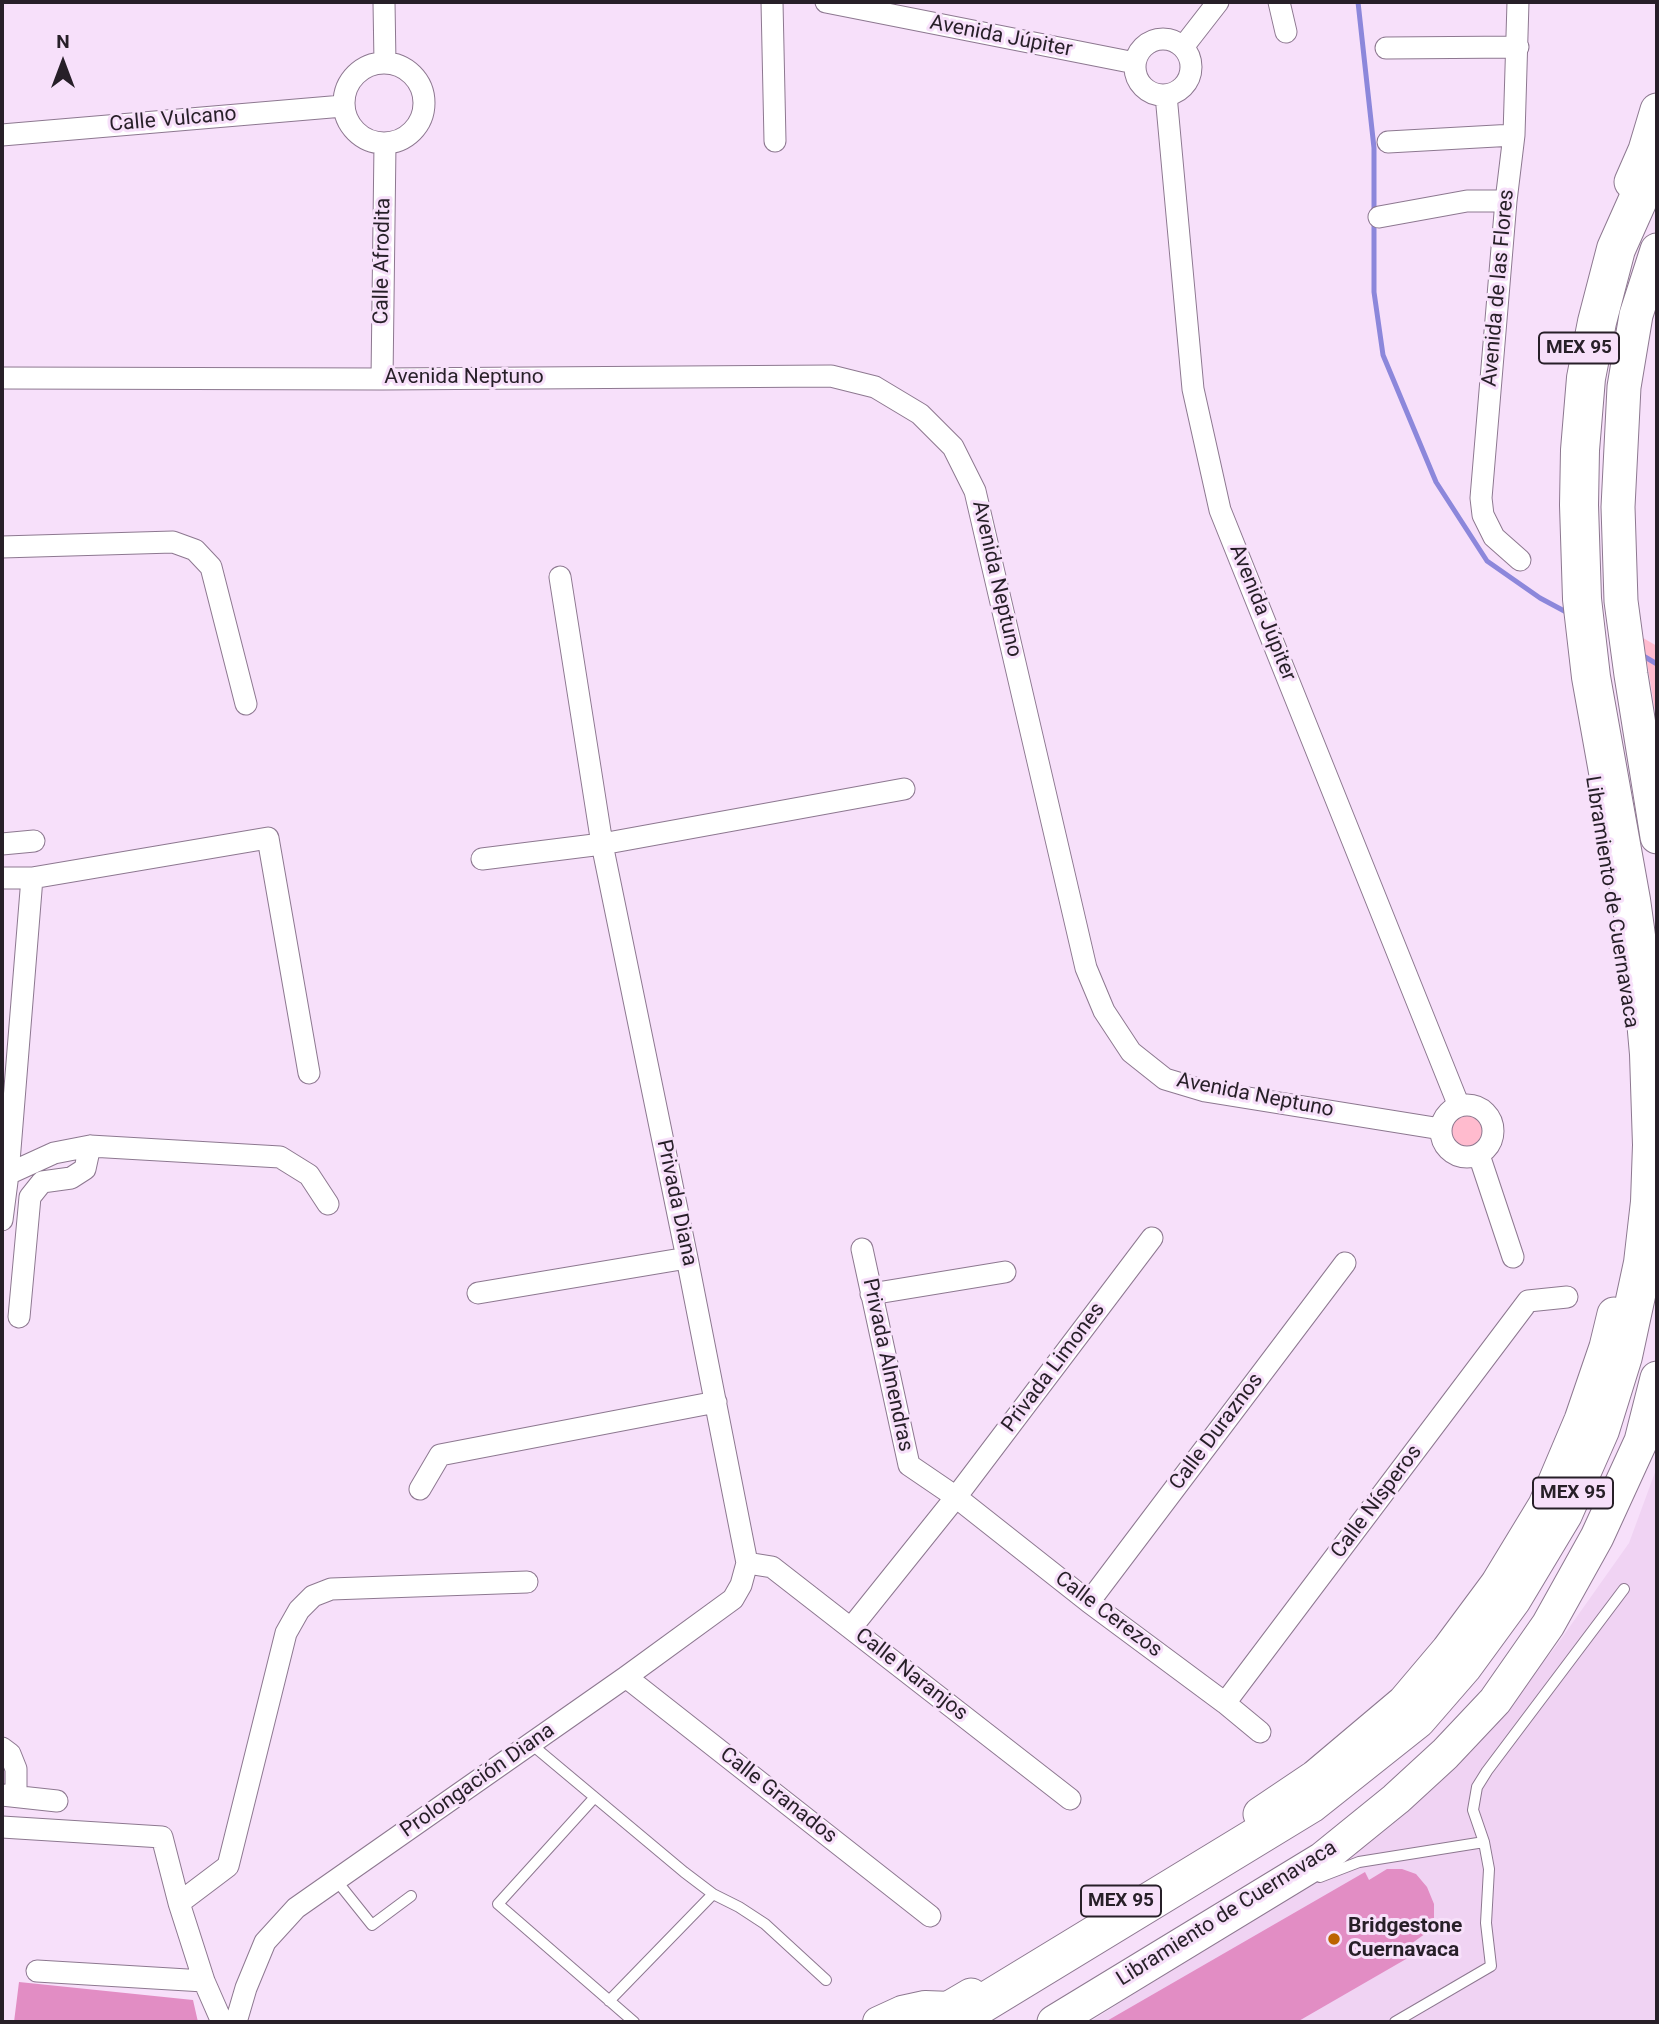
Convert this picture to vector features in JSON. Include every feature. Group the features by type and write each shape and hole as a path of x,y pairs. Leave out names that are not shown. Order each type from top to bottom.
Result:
{"highway":[{"name":"MEX 95","path":"943,2017 1310,1804 1416,1718 1463,1666 1512,1599 1563,1514 1601,1430 1623,1356 1643,1263 1650,1202 1652,1145 1643,986 1579,506 1586,378 1597,322 1616,249 1657,157"},
{"name":"MEX 95","path":"1593,599 1601,449 1608,384 1625,311 1657,215"},
{"name":"MEX 95","path":"1603,677 1657,964"},
{"name":"MEX 95","path":"995,2022 1307,1832 1426,1737 1476,1684 1529,1613 1580,1526 1618,1438 1641,1363 1657,1290"}],"main road":[{"name":"MEX 95","path":"1593,599 1566,447 1573,377 1610,226 1645,150 1657,110"},
{"name":"MEX 95","path":"1593,599 1618,507 1624,387 1636,315 1657,250"},
{"name":"MEX 95","path":"1603,677 1657,837"},
{"name":"Libramiento de Cuernavaca","path":"1064,2020 1123,1980 1322,1858 1406,1790 1445,1754 1495,1701 1548,1625 1598,1538 1641,1441 1657,1378"}],"street":[{"path":"384,2 385,63"},
{"path":"772,2 775,141"},
{"name":"Avenida Júpiter","path":"825,2 1135,63"},
{"path":"1183,47 1218,2"},
{"path":"1279,2 1286,32"},
{"name":"Avenida de las Flores","path":"1518,2 1514,135 1481,498 1483,515 1494,537 1520,560"},
{"path":"1160,39 1183,47 1191,68 1185,85 1166,95 1148,90 1139,81 1135,63 1142,48 1160,39"},
{"path":"1386,48 1518,47"},
{"path":"385,63 400,66 414,75 422,88 426,103 423,118 414,132 400,141 385,144 370,141 357,133 348,121 343,106 346,90 355,75 368,66 385,63"},
{"name":"Avenida Júpiter","path":"1166,95 1192,389 1220,510 1459,1106"},
{"name":"Calle Vulcano","path":"2,135 343,106"},
{"path":"1388,142 1514,135"},
{"name":"Calle Afrodita","path":"382,379 385,144"},
{"path":"1379,217 1467,201 1506,201"},
{"name":"Avenida Neptuno","path":"2,378 831,376 875,387 920,414 953,447 975,491 1086,968 1104,1012 1131,1052 1165,1079 1205,1091 1441,1129"},
{"path":"2,547 173,542 195,550 211,567 246,705"},
{"name":"Privada Diana","path":"560,577 602,844 747,1563"},
{"path":"482,859 602,844 904,789"},
{"path":"2,878 32,878 268,838 309,1073"},
{"path":"2,844 34,841"},
{"path":"2,1220 32,878"},
{"path":"1459,1106 1479,1107 1492,1121 1493,1141 1479,1155 1470,1158 1452,1153 1442,1138 1444,1119 1450,1111 1459,1106"},
{"path":"8,1174 54,1153 90,1146 280,1157 309,1175 328,1204"},
{"path":"19,1317 30,1197 42,1182 71,1178 85,1169 90,1146"},
{"path":"1479,1155 1513,1257"},
{"name":"Privada Limones","path":"851,1628 956,1497 1153,1238"},
{"name":"Privada Almendras","path":"862,1249 909,1465 956,1497"},
{"path":"478,1293 687,1258"},
{"name":"Calle Duraznos","path":"1088,1602 1345,1263"},
{"path":"872,1294 1005,1272"},
{"name":"Calle Nísperos","path":"1225,1703 1528,1300 1567,1297"},
{"path":"420,1489 440,1455 716,1402"},
{"name":"Calle Cerezos","path":"956,1497 1088,1602 1260,1732"},
{"name":"Calle Naranjos","path":"747,1563 772,1567 1070,1799"},
{"name":"Prolongación Diana","path":"236,2022 246,1988 265,1942 296,1908 733,1599 741,1585 747,1563"},
{"path":"179,1903 228,1866 286,1633 299,1610 313,1596 331,1589 527,1582"},
{"name":"Calle Granados","path":"626,1677 930,1916"},
{"path":"2,1748 10,1754 16,1769 9,1796 57,1801"},
{"path":"2,1827 162,1837 179,1903 204,1981 222,2022"},
{"path":"37,1971 204,1981"},
{"path":"878,2022 902,2011 925,2006 943,2017"}],"lane":[{"path":"1395,2022 1492,1966 1486,1923 1489,1869 1484,1842 1473,1810 1477,1787 1624,1589"},
{"path":"531,1744 641,1838 713,1894 765,1924 826,1980"},
{"path":"594,1798 498,1904 634,2022"},
{"path":"1123,1980 1135,1979 1282,1892 1359,1862 1484,1842"},
{"path":"336,1880 372,1925 411,1896"},
{"path":"609,2001 713,1894"}],"shaded area":[{"path":"1643,638 1657,646 1657,723"},
{"path":"1468,1112 1476,1113 1482,1118 1487,1124 1487,1140 1482,1146 1476,1151 1468,1152 1460,1151 1454,1146 1449,1140 1448,1132 1449,1124 1454,1118 1460,1113"},
{"path":"1657,1467 1657,2022 1090,2022 1310,1880 1473,1743 1554,1649 1629,1543"}],"building":[{"name":"Bridgestone Cuernavaca","path":"1387,1869 1402,1869 1416,1874 1427,1887 1434,1904 1434,1920 1429,1931 1408,1946 1413,1955 1297,2022 1105,2022 1365,1872 1369,1880"},
{"path":"19,1982 193,2000 198,2022 14,2022"}],"waterway":[{"path":"1358,2 1374,148 1374,292 1383,355 1436,482 1487,561 1540,598 1568,613"},
{"path":"1640,654 1657,664"}],"place":[{"name":"Bridgestone Cuernavaca","path":"1334,1939"}]}
